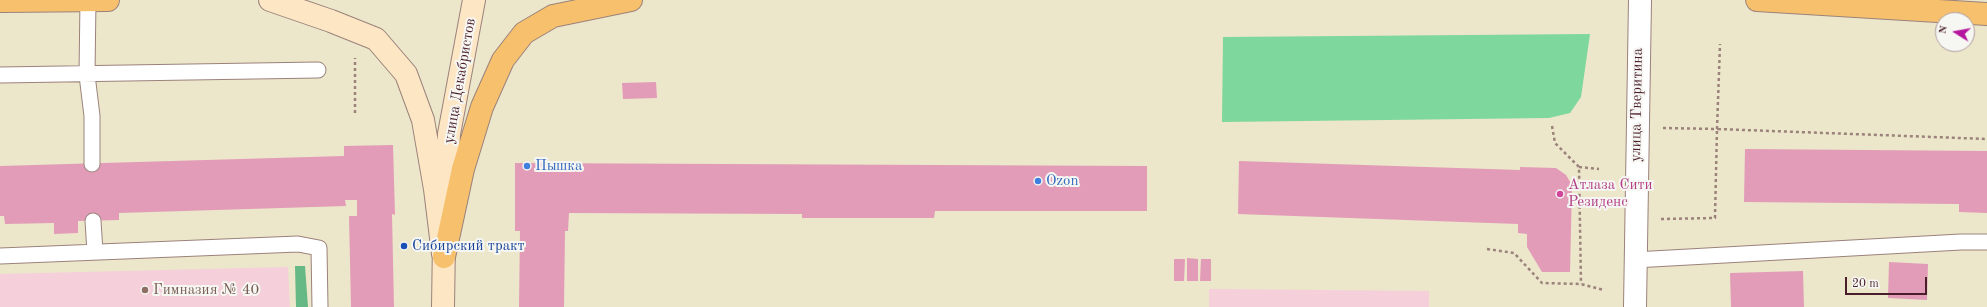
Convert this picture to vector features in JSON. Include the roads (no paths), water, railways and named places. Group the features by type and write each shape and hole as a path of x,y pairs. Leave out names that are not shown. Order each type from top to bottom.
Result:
{"main road":[{"path":"0,1 108,0"},
{"path":"270,0 331,21 376,39 406,74 423,120 436,189 444,257"},
{"name":"улица Декабристов","path":"443,307 448,134 474,0"},
{"path":"444,257 469,148 482,107 503,60 524,33 553,16 631,0"},
{"path":"1757,0 1987,14"}],"street":[{"name":"улица Тверитина","path":"1634,307 1640,0"}],"lane":[{"path":"88,0 87,75 92,116 92,164"},
{"path":"0,75 87,75 318,70"},
{"path":"93,221 95,252"},
{"path":"1634,260 1961,242 1987,242"},
{"path":"0,256 298,244 319,248 320,307"}],"place":[{"name":"Пышка","path":"527,166"},
{"name":"Ozon","path":"1038,181"},
{"name":"Атлаза Сити Резиденс","path":"1560,194"},
{"name":"Сибирский тракт","path":"404,246"},
{"name":"Гимназия № 40","path":"145,290"}]}
